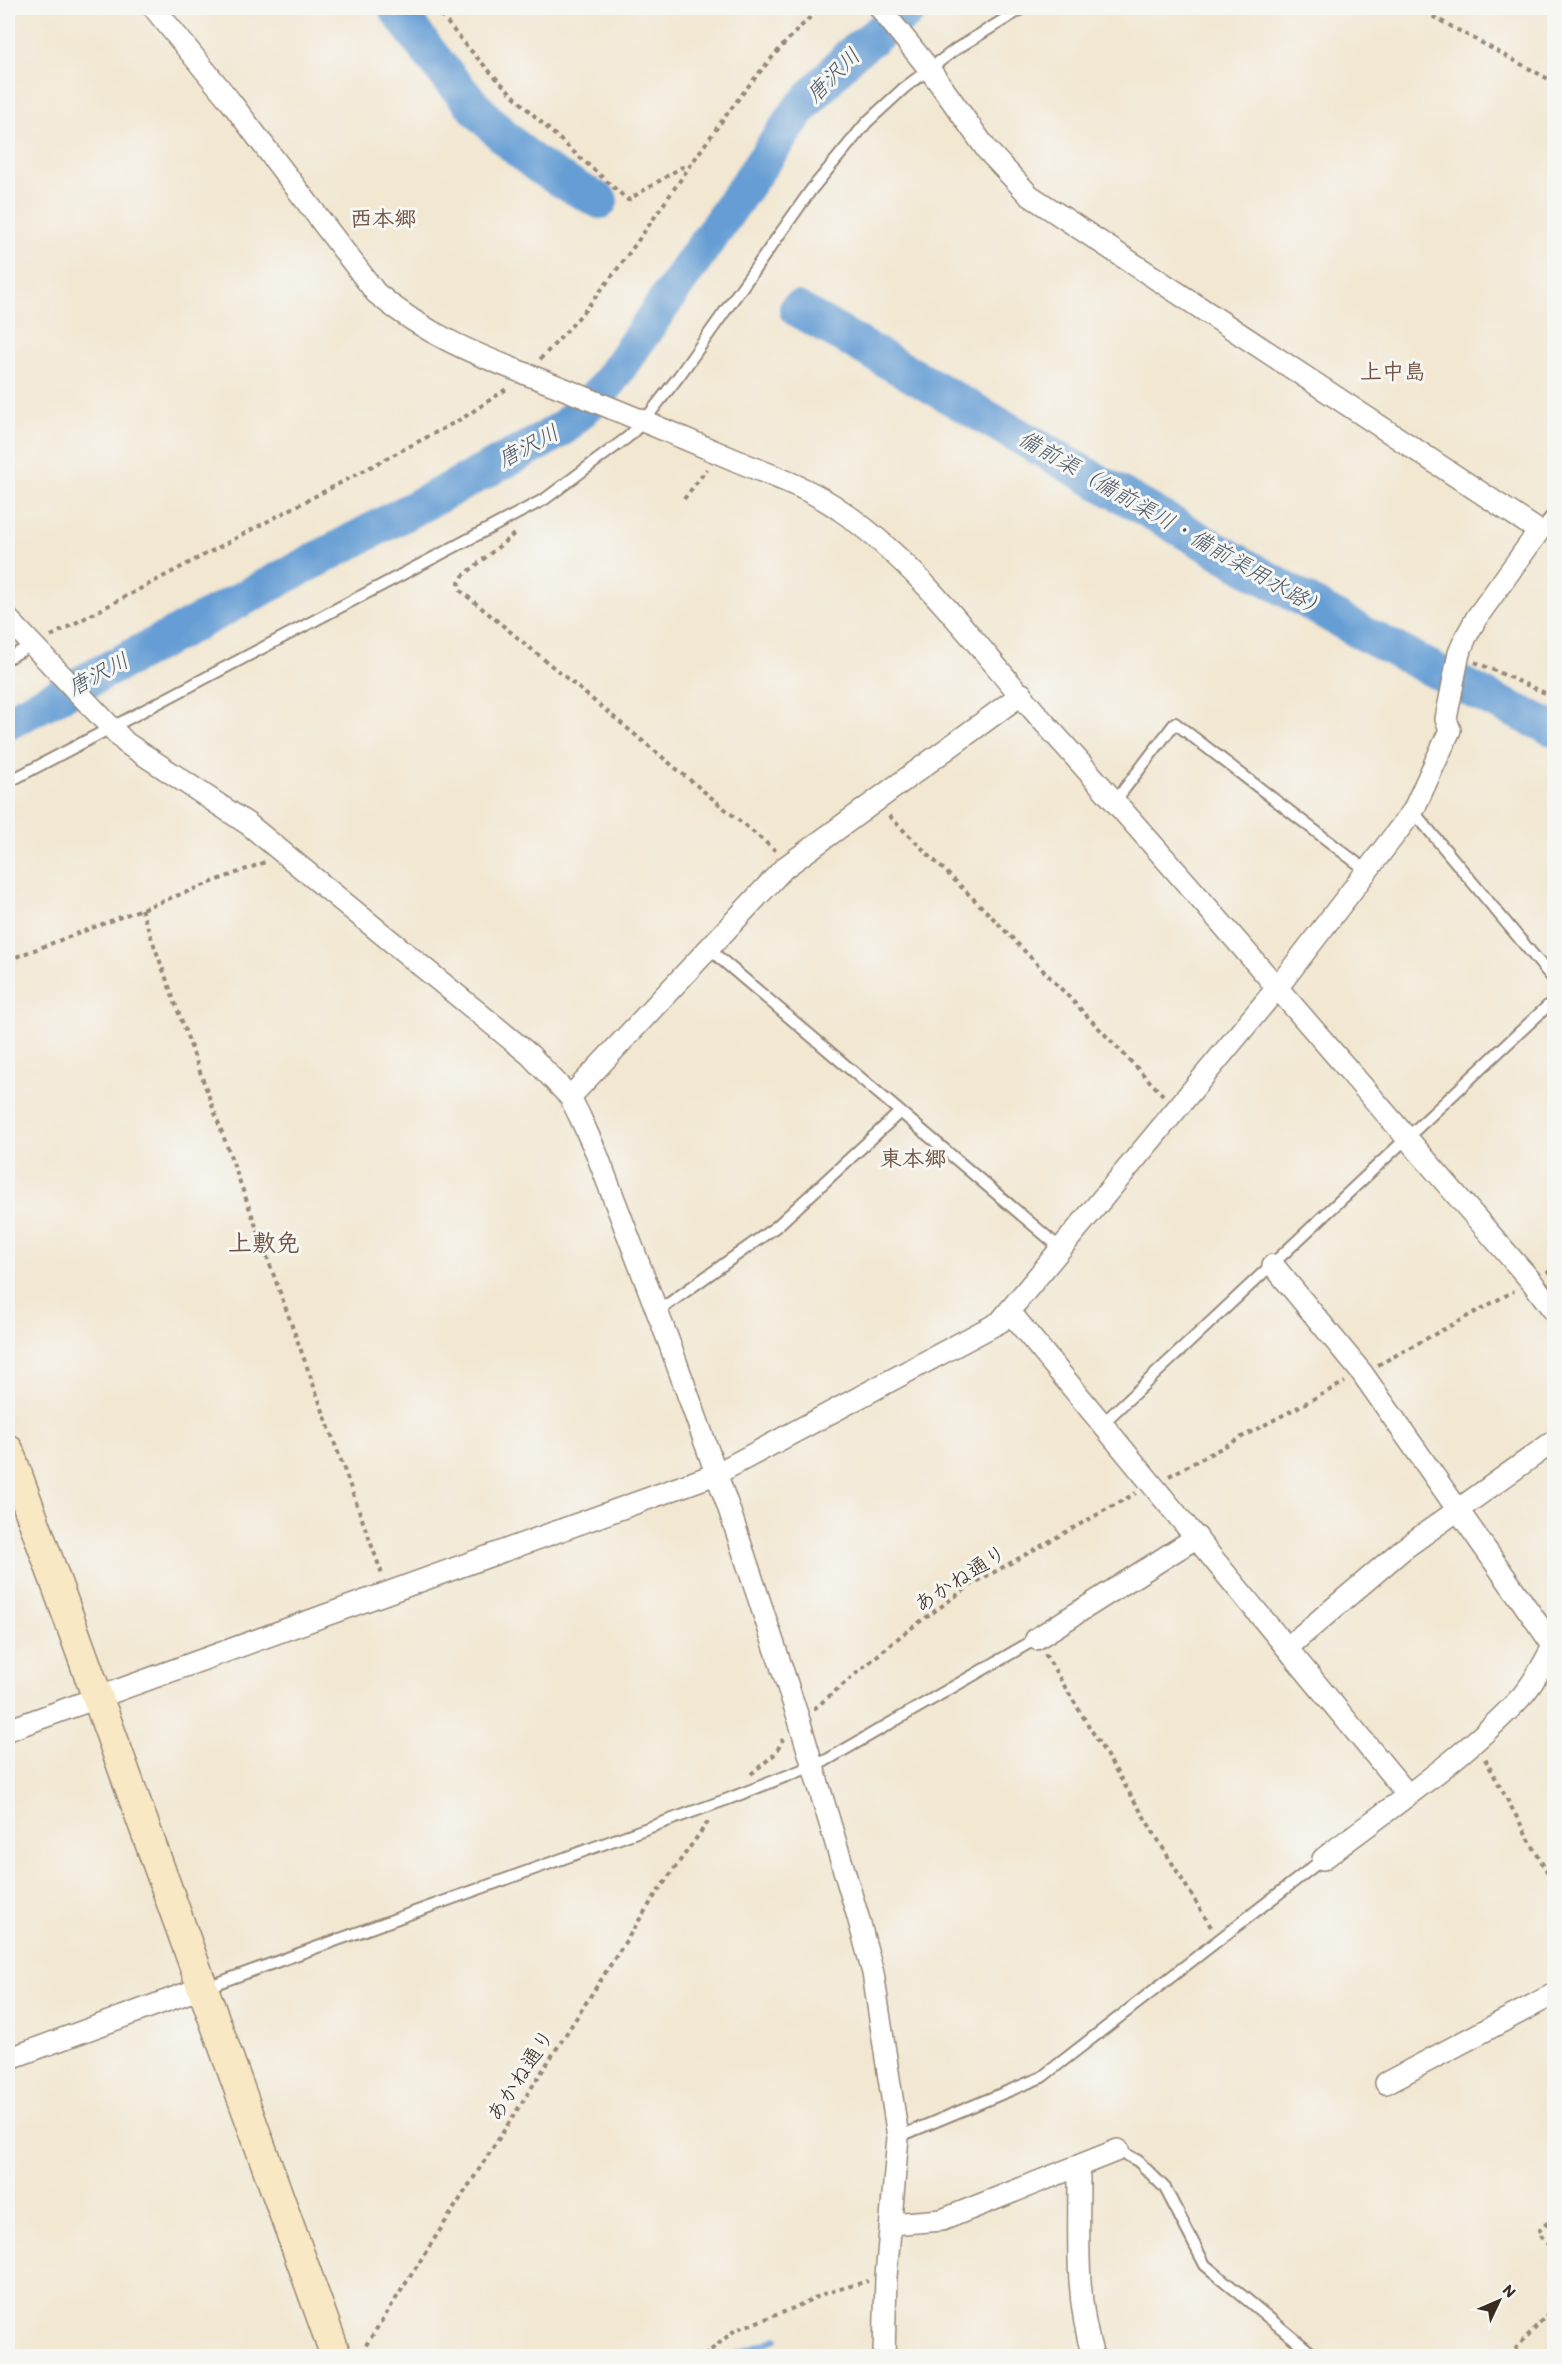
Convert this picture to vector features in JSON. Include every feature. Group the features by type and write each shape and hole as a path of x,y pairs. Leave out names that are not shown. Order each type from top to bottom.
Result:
{"street":[{"path":"154,8 230,101 376,293 423,329 458,347 639,419 809,492 840,510 916,578 981,646 1047,726 1116,800 1532,1282 1554,1311"},
{"path":"8,1730 716,1474 1000,1322 1059,1247 1277,988 1413,810 1450,730 1446,719 1458,660 1477,617 1539,531 1029,195 987,150 925,64 880,8"},
{"path":"8,619 108,725 144,756 248,824 530,1055 570,1097 596,1152 716,1474 813,1765 873,1972 898,2137 886,2277 884,2356"},
{"path":"570,1097 790,862 1022,694"},
{"path":"1273,1265 1362,1373 1554,1646 1524,1695 1475,1740 1323,1859"},
{"path":"1008,1311 1408,1794"},
{"path":"1288,1647 1402,1550 1554,1441"},
{"path":"8,1450 336,2356"},
{"path":"1036,1639 1197,1537"},
{"path":"8,2059 201,1988"},
{"path":"1386,2083 1554,1994"},
{"path":"891,2223 942,2220 1118,2150"},
{"path":"1077,2167 1079,2177 1078,2272 1086,2335 1093,2356"}],"lane":[{"path":"8,782 108,725 545,499 628,437 639,419 841,152 925,64 1023,8"},
{"path":"1539,531 1554,513"},
{"path":"8,658 37,648"},
{"path":"1116,800 1175,723 1366,870"},
{"path":"1413,810 1554,980"},
{"path":"710,949 1059,1247"},
{"path":"1103,1423 1554,1000"},
{"path":"657,1312 777,1226 900,1112"},
{"path":"201,1988 728,1799 813,1765 853,1748 1036,1639"},
{"path":"898,2137 1042,2077 1323,1859"},
{"path":"1118,2150 1138,2162 1165,2188 1205,2265 1315,2356"}],"path":[{"path":"436,8 491,75 532,116 628,200 682,167 688,168"},
{"path":"764,8 771,8"},
{"path":"37,648 464,418 530,376 630,255 742,93 773,56 820,8"},
{"path":"1417,8 1554,82"},
{"path":"684,499 719,453"},
{"path":"516,531 463,576 459,583 461,591 790,862"},
{"path":"1458,660 1554,697"},
{"path":"874,801 990,915 1176,1108"},
{"path":"8,960 286,855"},
{"path":"141,909 389,1592"},
{"name":"あかね通り","path":"809,1714 903,1634 971,1585 1143,1489"},
{"path":"1036,1639 1219,1941"},
{"path":"745,1780 777,1753 790,1730"},
{"path":"1475,1740 1554,1885"},
{"name":"あかね通り","path":"359,2356 656,1894 714,1815"},
{"path":"1554,2217 1538,2232 1554,2252"},
{"path":"704,2356 735,2330 787,2311 823,2294 886,2277"},
{"path":"1509,2356 1554,2307"}],"waterway":[{"name":"備前渠（備前渠川・備前渠用水路）","path":"396,8 426,49 477,109 513,146 541,168 600,201"},
{"name":"唐沢川","path":"8,722 542,441 564,427 603,390 799,110 850,55 911,8"},
{"name":"備前渠（備前渠川・備前渠用水路）","path":"797,309 1357,630 1488,698 1554,729"},
{"path":"733,2356 777,2339"}],"district":[{"name":"西本郷","path":"383,218"},
{"name":"上中島","path":"1393,371"},
{"name":"東本郷","path":"913,1158"},
{"name":"上敷免","path":"264,1242"}]}
